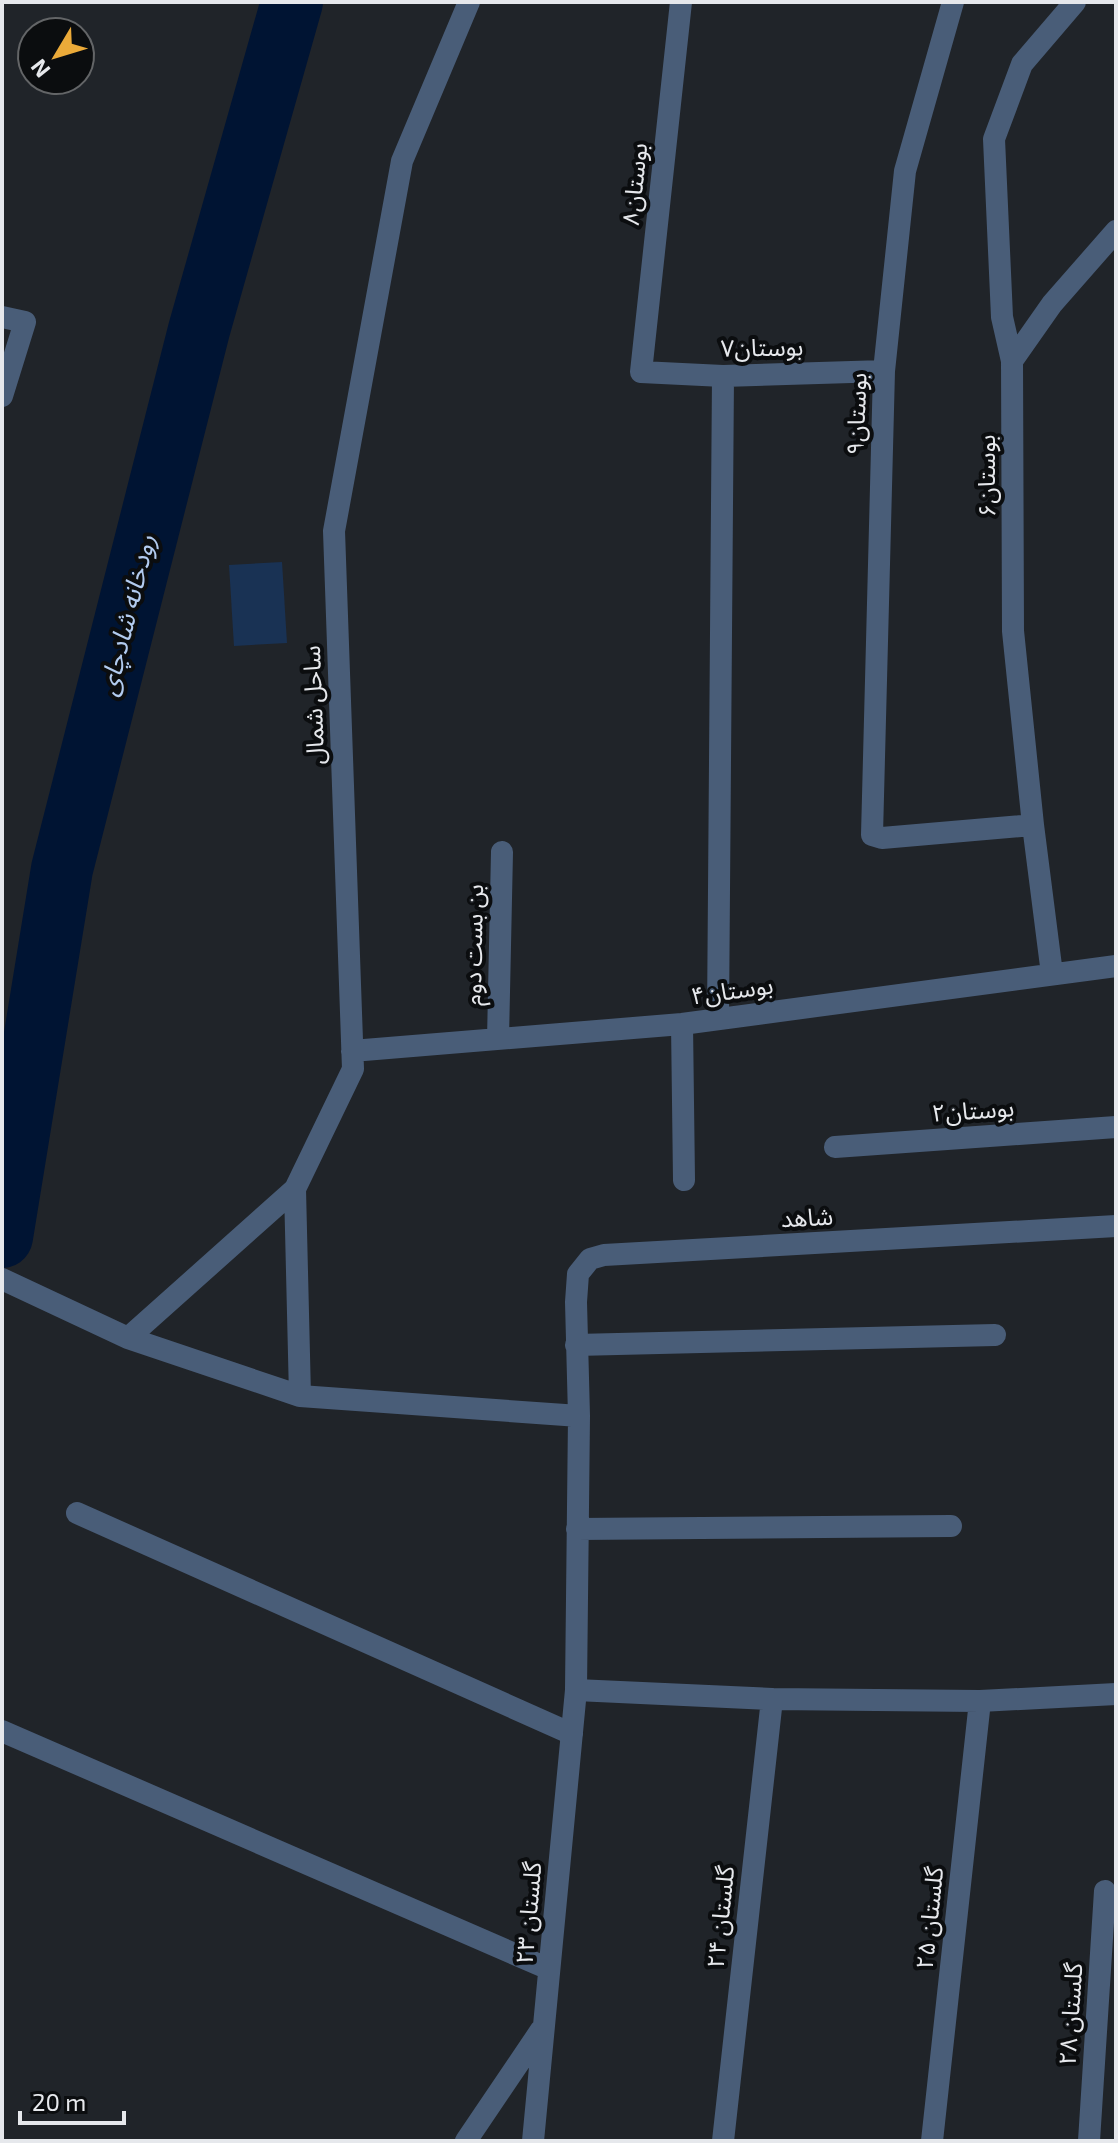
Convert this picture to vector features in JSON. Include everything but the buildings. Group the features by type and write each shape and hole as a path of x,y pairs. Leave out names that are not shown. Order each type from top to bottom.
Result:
{"street":[{"name":"ساحل شمال","path":"128,1338 295,1189 353,1069 334,531 402,161 469,2"},
{"name":"بوستان۸","path":"641,372 681,2"},
{"name":"بوستان۹","path":"953,2 905,171 884,371 872,835 882,838 1033,825"},
{"name":"بوستان۶","path":"1052,974 1013,631 1012,361 1002,317 994,139 1022,64 1075,2"},
{"path":"1012,361 1052,304 1116,231"},
{"path":"2,317 25,322 2,396"},
{"name":"بوستان۷","path":"641,372 723,376 884,371"},
{"path":"718,1019 723,376"},
{"name":"بن بست دوم","path":"498,1039 502,852"},
{"name":"بوستان۴","path":"352,1051 682,1024 1116,966"},
{"path":"682,1024 684,1180"},
{"name":"بوستان۲","path":"835,1147 1116,1127"},
{"path":"295,1189 300,1396"},
{"name":"شاهد","path":"576,1345 578,1274 590,1259 604,1255 1116,1226"},
{"path":"2,1279 128,1338 300,1396 579,1416"},
{"path":"576,1345 995,1335"},
{"name":"گلستان ۲۳","path":"533,2141 576,1690 579,1416 576,1345"},
{"path":"77,1513 572,1734"},
{"path":"577,1529 951,1526"},
{"path":"576,1690 772,1699 980,1701 1116,1694"},
{"name":"گلستان ۲۴","path":"723,2141 772,1699"},
{"name":"گلستان ۲۵","path":"932,2141 980,1701"},
{"path":"2,1731 549,1969"},
{"name":"گلستان ۲۸","path":"1089,2141 1105,1891"},
{"path":"466,2141 544,2026"}],"shaded area":[{"path":"282,562 287,643 234,646 229,565"}],"waterway":[{"name":"رودخانه شادچای","path":"2,1237 62,869 199,330 292,2"}]}
